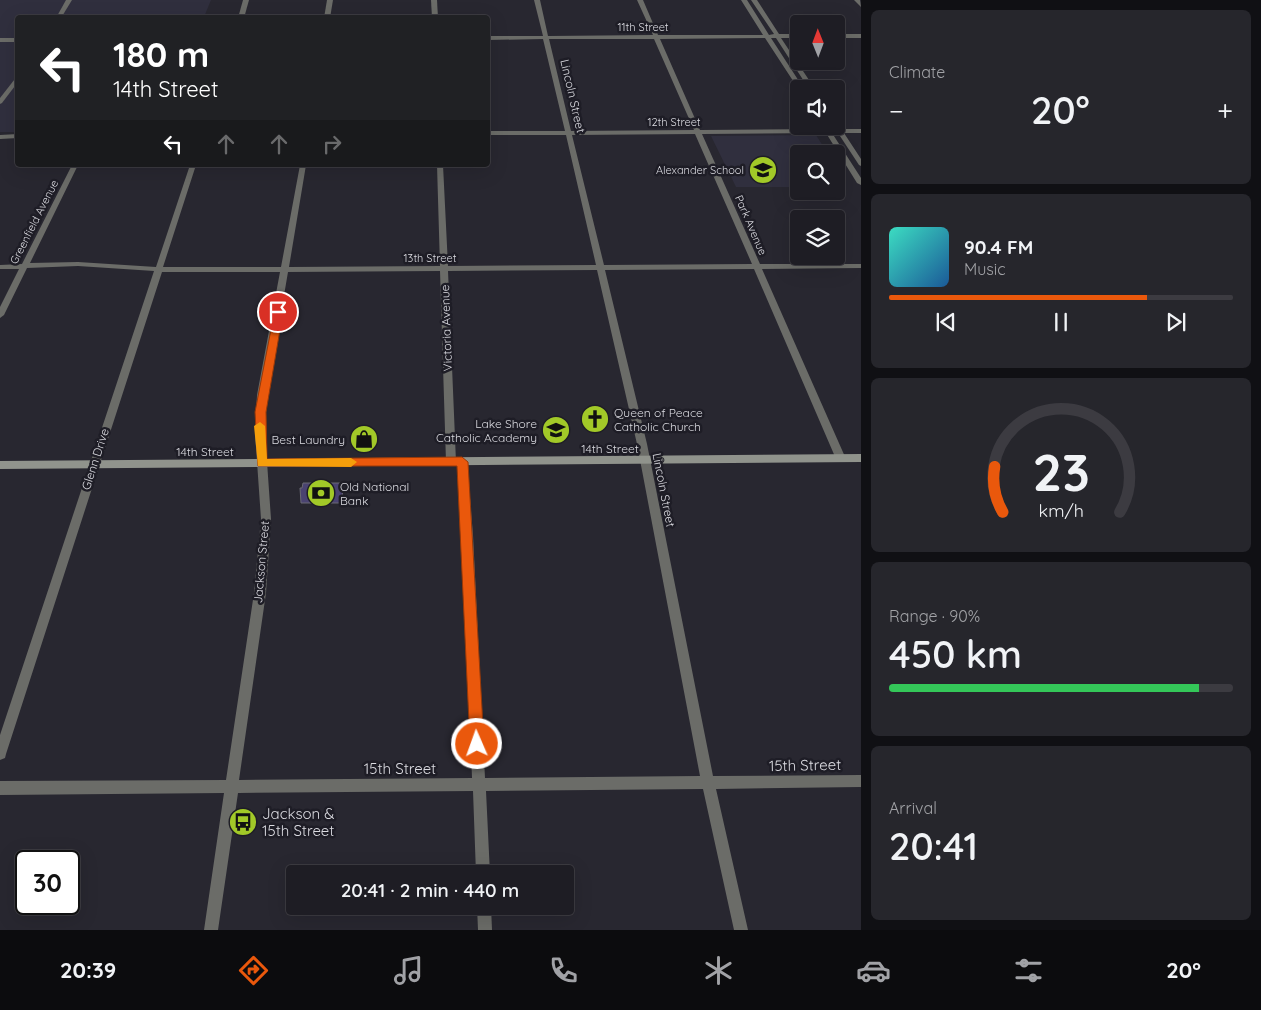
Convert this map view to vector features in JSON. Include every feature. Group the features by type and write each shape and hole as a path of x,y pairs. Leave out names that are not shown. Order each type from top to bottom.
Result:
{"street":[{"path":"60,15 69,0"},
{"path":"242,15 246,0"},
{"path":"328,15 330,0"},
{"path":"434,0 435,15"},
{"name":"Lincoln Street","path":"537,0 646,460 708,782 741,930"},
{"name":"Park Avenue","path":"640,0 841,459"},
{"path":"744,0 795,80"},
{"path":"754,0 806,80"},
{"path":"857,0 861,4"},
{"name":"11th Street","path":"490,38 790,36"},
{"path":"845,36 861,36"},
{"path":"0,40 15,40"},
{"path":"0,102 15,81"},
{"name":"12th Street","path":"845,129 861,131"},
{"name":"12th Street","path":"490,133 790,130"},
{"path":"830,135 861,183"},
{"path":"842,135 861,164"},
{"path":"0,137 15,136"},
{"name":"Greenfield Avenue","path":"0,315 74,167"},
{"name":"Glenn Drive","path":"0,754 93,464 192,167"},
{"name":"Jackson Street","path":"211,930 260,593 265,536 260,426 262,395 286,270 303,167"},
{"name":"Victoria Avenue","path":"440,167 443,268 479,784 483,865"},
{"name":"13th Street","path":"0,267 100,264 157,270 286,270 861,266"},
{"name":"14th Street","path":"0,465 861,458"},
{"name":"15th Street","path":"0,788 861,781"},
{"path":"485,915 486,930"}],"shaded area":[{"path":"0,0 211,0 205,15 15,15 15,132 0,132"},
{"name":"Alexander School","path":"816,135 822,145 790,145 790,187 736,187 711,136"}],"building":[{"name":"Old National Bank","path":"303,483 343,483 342,503 301,503 300,488 302,488"}],"slow traffic":[{"path":"260,426 262,463 351,462"}],"place":[{"name":"Alexander School","path":"763,170"},
{"name":"Queen of Peace Catholic Church","path":"595,419"},
{"name":"Lake Shore Catholic Academy","path":"556,430"},
{"name":"Best Laundry","path":"364,439"},
{"name":"Old National Bank","path":"321,493"},
{"name":"Jackson & 15th Street","path":"243,822"}],"route":[{"path":"278,312 260,412 262,463 462,462 468,536 477,744"}]}
